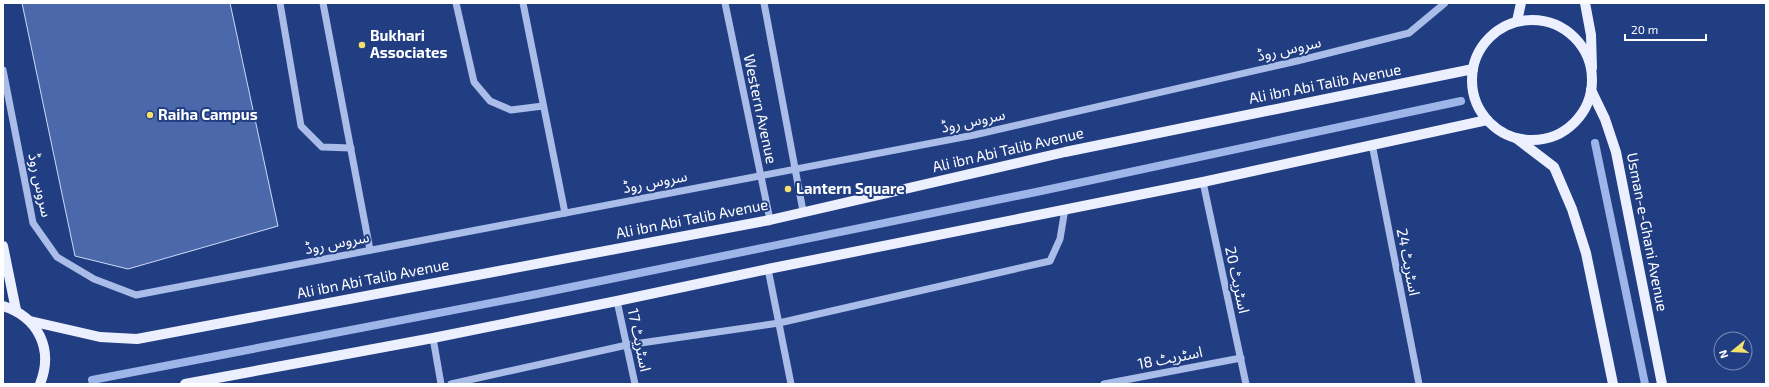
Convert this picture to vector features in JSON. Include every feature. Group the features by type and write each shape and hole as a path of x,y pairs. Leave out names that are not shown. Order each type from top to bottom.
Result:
{"main road":[{"path":"1517,21 1521,3"},
{"path":"1516,138 1536,140 1555,135 1572,124 1585,109 1591,90 1592,71 1591,35 1585,3"},
{"path":"1592,71 1574,36 1557,24 1537,19 1517,21 1501,27 1488,38 1478,52 1473,69 1472,87 1477,105 1487,120 1500,131 1516,138 1554,167 1572,209 1586,253 1613,384"},
{"name":"Ali ibn Abi Talib Avenue","path":"30,321 100,337 138,339 770,220 803,211 1065,152 1473,69"},
{"name":"Usman-e-Ghani Avenue","path":"1591,90 1605,119 1616,152 1662,384"},
{"path":"185,384 433,338 617,301 768,269 1203,182 1487,120"},
{"path":"3,246 16,310"},
{"path":"3,306 16,310 30,321 41,336 46,354 45,372 40,384"}],"street":[{"path":"280,3 301,126 322,147 351,148"},
{"path":"323,3 370,250"},
{"path":"456,3 474,82 490,101 511,110 543,106"},
{"path":"523,3 565,213"},
{"name":"Western Avenue","path":"725,3 770,220"},
{"name":"Western Avenue","path":"764,3 803,211"},
{"name":"سروس روڈ","path":"3,70 33,223 57,257 94,279 136,295 974,135 1297,61 1410,33 1445,3"},
{"name":"اسٹریٹ 24","path":"1372,144 1420,384"},
{"name":"اسٹریٹ 20","path":"1203,182 1246,384"},
{"path":"451,384 627,345 779,323 1050,261 1060,239 1065,209"},
{"path":"768,269 791,384"},
{"name":"اسٹریٹ 17","path":"617,301 635,384"},
{"path":"433,338 442,384"},
{"name":"اسٹریٹ 18","path":"1104,384 1240,358"}],"building":[{"name":"Raiha Campus","path":"22,3 230,3 278,226 128,269 75,256"}],"waterway":[{"path":"92,380 537,294 1041,191 1461,101"},
{"path":"1595,143 1645,384"}],"place":[{"name":"Bukhari Associates","path":"362,45"},
{"name":"Raiha Campus","path":"150,115"},
{"name":"Lantern Square","path":"788,189"}]}
